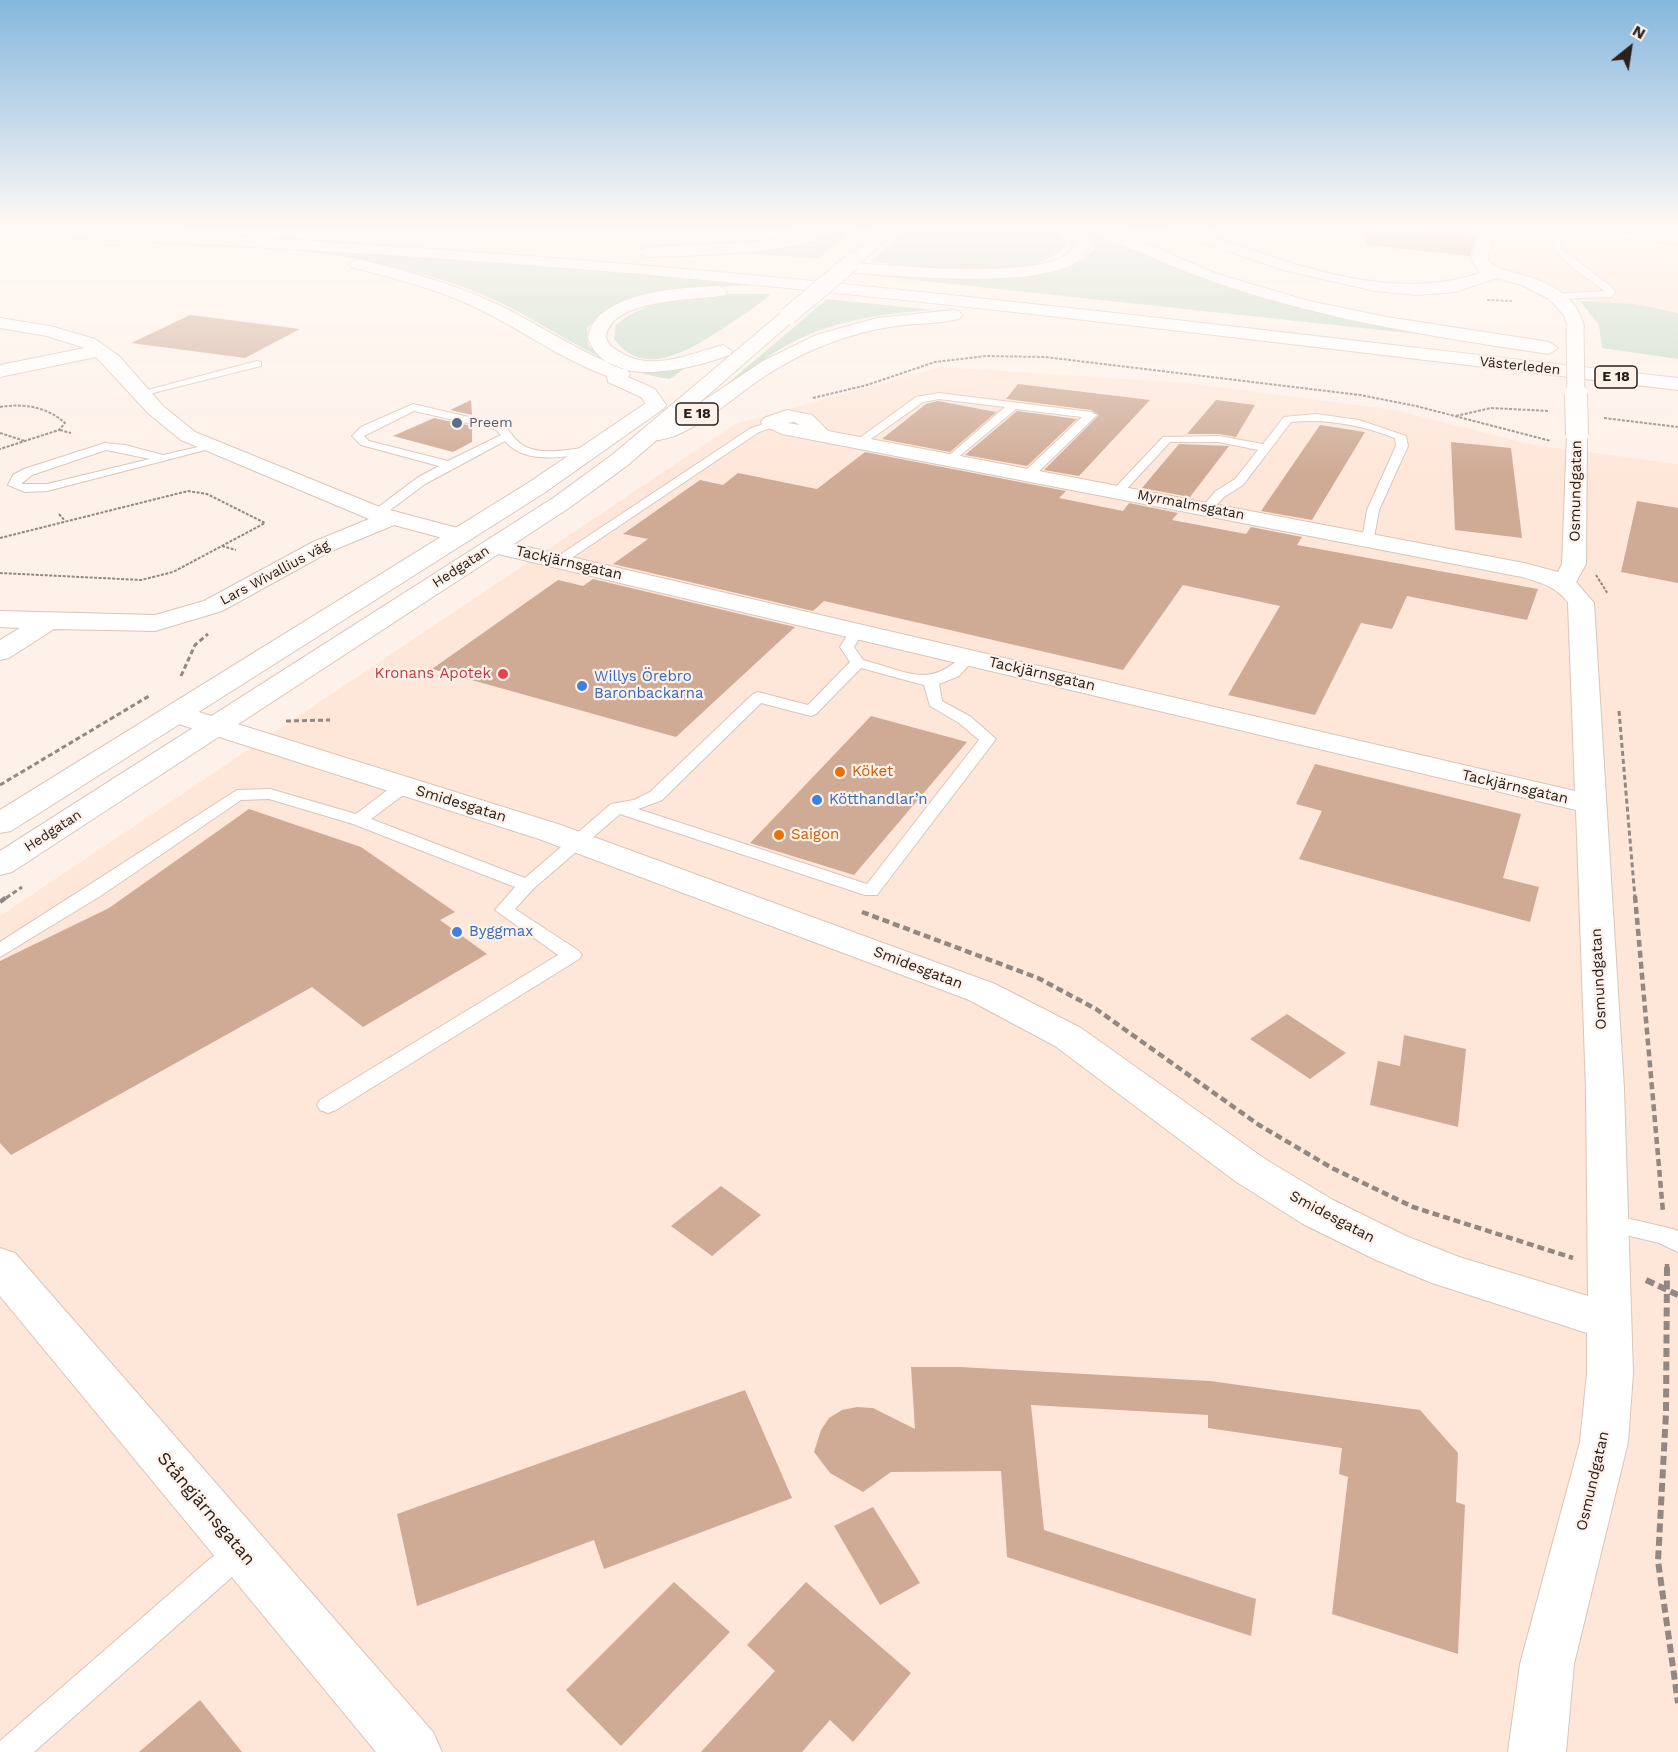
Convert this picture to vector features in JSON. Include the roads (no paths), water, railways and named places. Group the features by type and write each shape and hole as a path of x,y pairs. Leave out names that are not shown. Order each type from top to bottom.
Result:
{"main road":[{"name":"E 18","path":"496,310 587,361 618,373 650,382 677,384 719,377"},
{"name":"E 18","path":"627,310 613,315 598,331 597,339 602,348 613,358 629,364 664,366 700,360 723,351"},
{"name":"Hedgatan","path":"0,824 461,536 591,450 658,403 677,384 723,351 772,310"},
{"name":"Hedgatan","path":"0,865 494,546 604,472 719,377 795,310"},
{"name":"E 18","path":"956,310 1471,361"},
{"name":"Västerleden","path":"1041,310 1678,384"},
{"name":"Västerleden","path":"1130,310 1678,370"},
{"name":"E 18","path":"1329,310 1593,355 1605,361"},
{"name":"Osmundgatan","path":"1537,1752 1547,1664 1604,1442 1610,1373 1609,1223 1581,603 1576,592 1560,581 1570,575 1574,564 1577,440 1575,327 1573,312 1570,310"},
{"name":"E 18","path":"650,435 669,433 766,367 822,338 889,321 988,313"},
{"path":"0,323 74,337 100,351 174,428 211,447 384,516 461,536"},
{"path":"0,371 100,351"},
{"name":"E 18","path":"618,373 615,378 648,393 658,403"},
{"name":"Myrmalmsgatan","path":"773,424 781,417 795,415 807,418 821,435 1524,570 1560,581"},
{"name":"Lars Wivallius väg","path":"0,619 154,623 209,608 384,516"},
{"name":"Tackjärnsgatan","path":"461,536 494,546 1590,804"},
{"path":"0,652 50,620"},
{"name":"Smidesgatan","path":"176,714 576,841 982,992 1068,1037 1250,1170 1318,1212 1391,1248 1448,1271 1610,1322"},
{"name":"Stångjärnsgatan","path":"0,1265 413,1752"}],"lane":[{"path":"141,393 257,364"},
{"path":"860,442 920,399 939,396 1091,415 1028,475"},
{"path":"950,460 1014,405"},
{"path":"450,465 365,443 358,436 365,429 413,407 499,427 509,435 516,447 528,452 591,450"},
{"path":"1207,508 1220,494 1239,482 1288,419 1307,416 1371,425 1400,436 1402,446 1374,510 1368,540"},
{"path":"559,560 755,429 773,424"},
{"path":"384,516 421,481 509,435"},
{"path":"1118,491 1167,439 1219,439 1266,448"},
{"path":"163,459 125,448 105,446 28,472 17,478 14,485 22,490 36,490 163,459 211,447"},
{"path":"857,630 847,647 858,663 932,682 954,672 969,657"},
{"path":"328,1105 572,955 504,910 527,885 576,841 617,808 639,804 656,796 758,697 811,711 858,663"},
{"path":"617,808 871,891 988,739 965,720 935,703 932,682"},
{"path":"358,820 404,786"},
{"path":"0,951 96,891 237,795 270,794 358,820 527,885"},
{"path":"1609,1223 1671,1239"},
{"path":"11,1752 222,1567"}],"place":[{"name":"Preem","path":"457,423"},
{"name":"Kronans Apotek","path":"503,674"},
{"name":"Willys Örebro Baronbackarna","path":"582,686"},
{"name":"Köket","path":"840,772"},
{"name":"Kötthandlar’n","path":"817,800"},
{"name":"Saigon","path":"779,835"},
{"name":"Byggmax","path":"457,932"}]}
